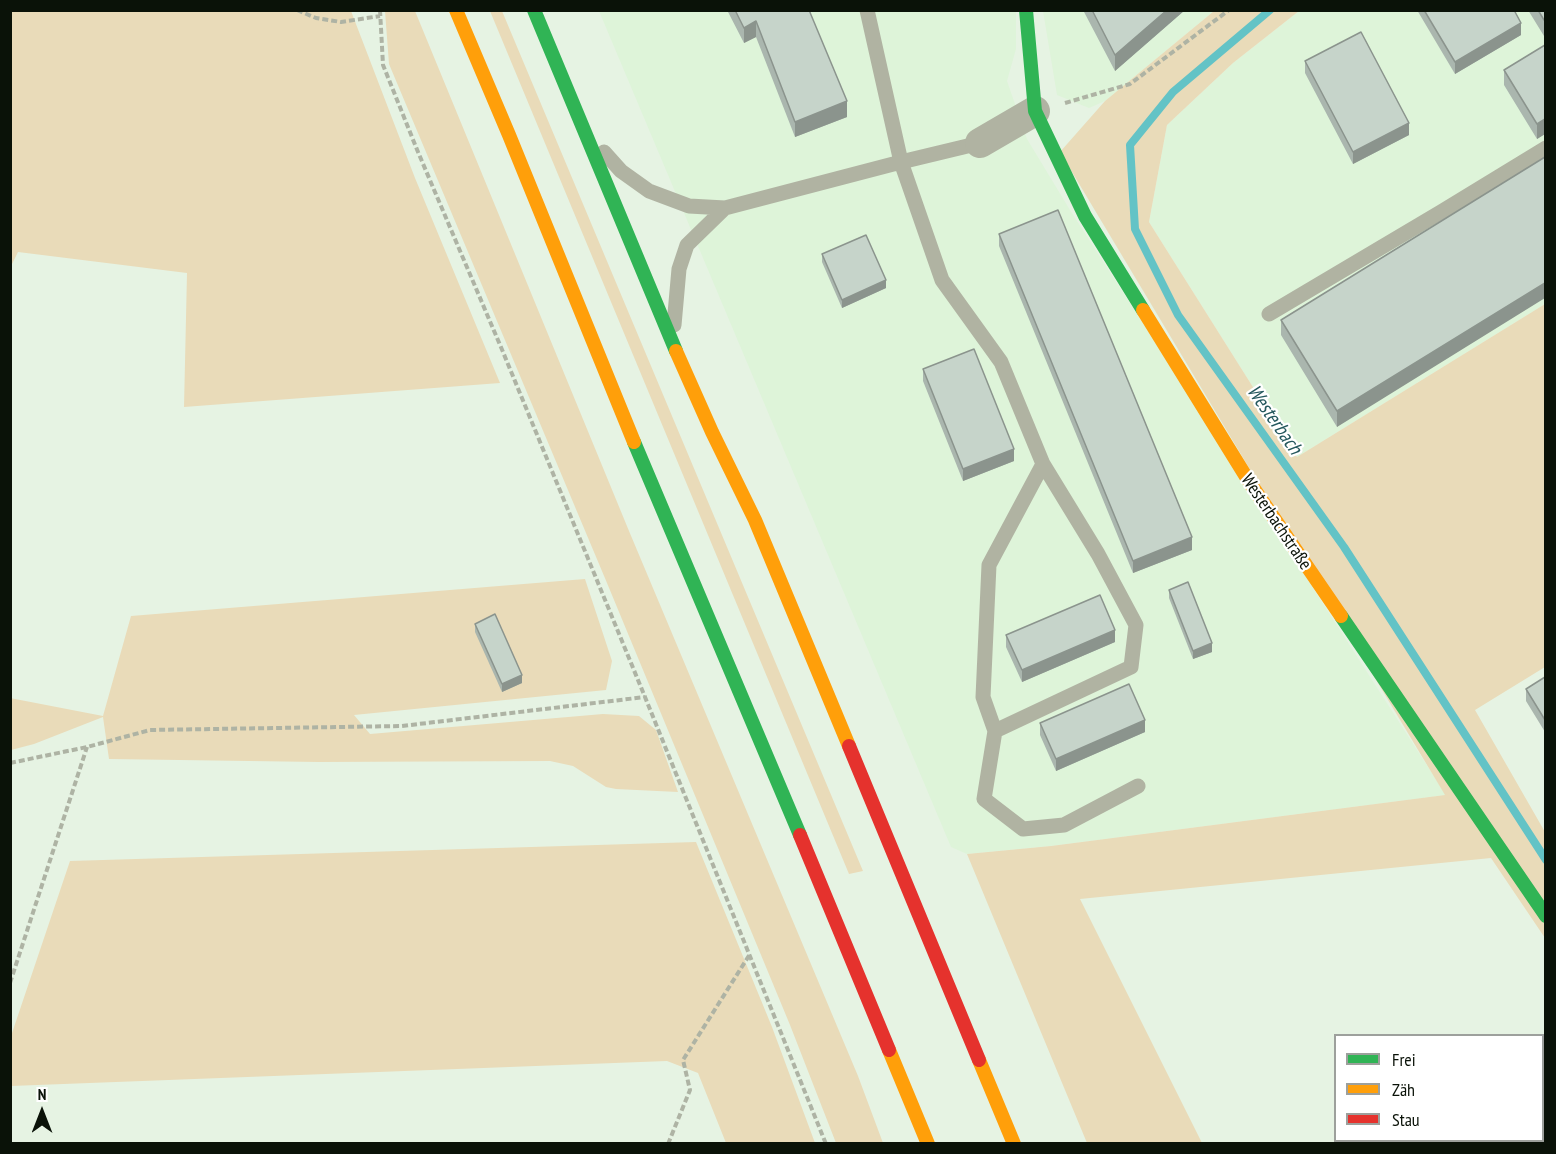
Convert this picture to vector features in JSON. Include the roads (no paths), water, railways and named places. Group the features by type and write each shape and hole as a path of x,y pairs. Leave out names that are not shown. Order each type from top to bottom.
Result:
{"main road":[{"path":"456,10 928,1143"},
{"path":"534,10 673,344 712,432 755,520 1014,1143"},
{"name":"Westerbachstraße","path":"1026,10 1035,111 1085,216 1250,483 1545,916"}],"street":[{"path":"980,143 1035,111"}],"lane":[{"path":"867,10 901,162 942,280 1000,363 1043,464 1098,554 1136,625 1131,667 995,731"},
{"path":"585,131 621,171 649,191 689,206 724,208 980,143"},
{"path":"1269,314 1545,148"},
{"path":"673,344 679,269 687,245 724,208"},
{"path":"1043,464 989,565 982,697 995,731 984,799 1023,829 1064,825 1138,786"}],"waterway":[{"name":"Westerbach","path":"1270,10 1173,92 1130,145 1135,229 1178,315 1344,547 1546,860"}]}
